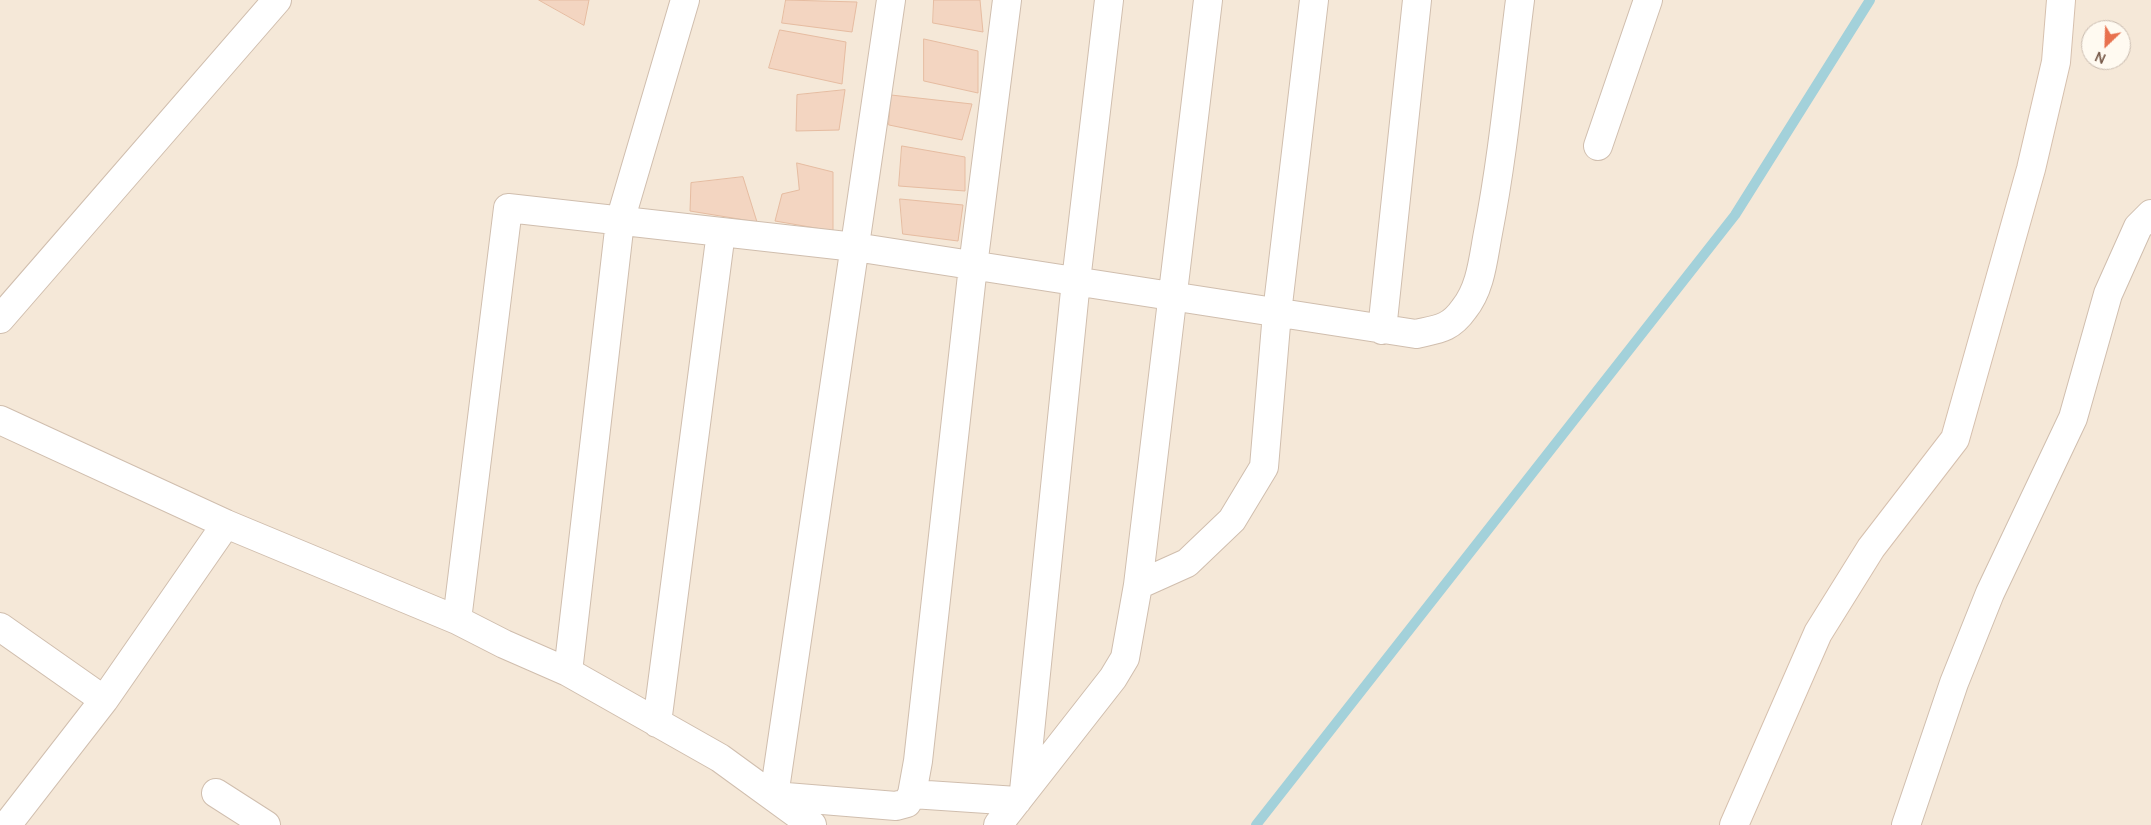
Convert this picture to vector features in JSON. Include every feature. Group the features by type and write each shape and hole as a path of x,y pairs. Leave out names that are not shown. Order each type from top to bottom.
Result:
{"street":[{"path":"0,319 277,0"},
{"path":"568,672 620,221 685,0"},
{"path":"774,796 891,0"},
{"path":"774,796 896,806 907,803 912,794 918,761 973,266 1007,0"},
{"path":"1020,796 1109,0"},
{"path":"998,825 1113,678 1125,658 1138,585 1171,296 1208,0"},
{"path":"1138,585 1187,563 1232,520 1264,467 1277,313 1314,0"},
{"path":"1382,330 1417,0"},
{"path":"457,620 508,208 855,248 1382,330 1416,334 1446,328 1464,309 1474,293 1480,274 1494,200 1520,0"},
{"path":"1598,146 1648,0"},
{"path":"1734,825 1818,633 1871,548 1955,439 2031,169 2056,62 2061,0"},
{"path":"1906,825 1954,683 1990,594 2073,418 2108,294 2138,228 2151,214"},
{"path":"657,723 721,232"},
{"path":"0,420 226,524 457,620 504,644 568,672 720,758 812,825"},
{"path":"0,819 7,825 104,700 226,524"},
{"path":"0,627 104,700"},
{"path":"216,793 266,825"},
{"path":"912,794 1020,796"}],"shaded area":[{"path":"0,0 2151,0 2151,825 0,825"}],"building":[{"path":"539,0 589,0 584,25"},
{"path":"786,0 857,2 852,32 782,23"},
{"path":"934,0 980,0 983,32 933,23"},
{"path":"780,30 846,42 842,84 769,68"},
{"path":"924,39 978,51 978,93 924,81"},
{"path":"845,90 839,130 796,131 797,95"},
{"path":"891,95 972,104 962,140 889,125"},
{"path":"902,146 965,157 965,191 899,186"},
{"path":"797,163 833,172 833,231 775,221 782,194 799,190"},
{"path":"743,177 757,222 690,211 691,183"},
{"path":"900,199 963,205 958,241 903,234"}],"waterway":[{"path":"1256,825 1735,215 1870,0"}]}
